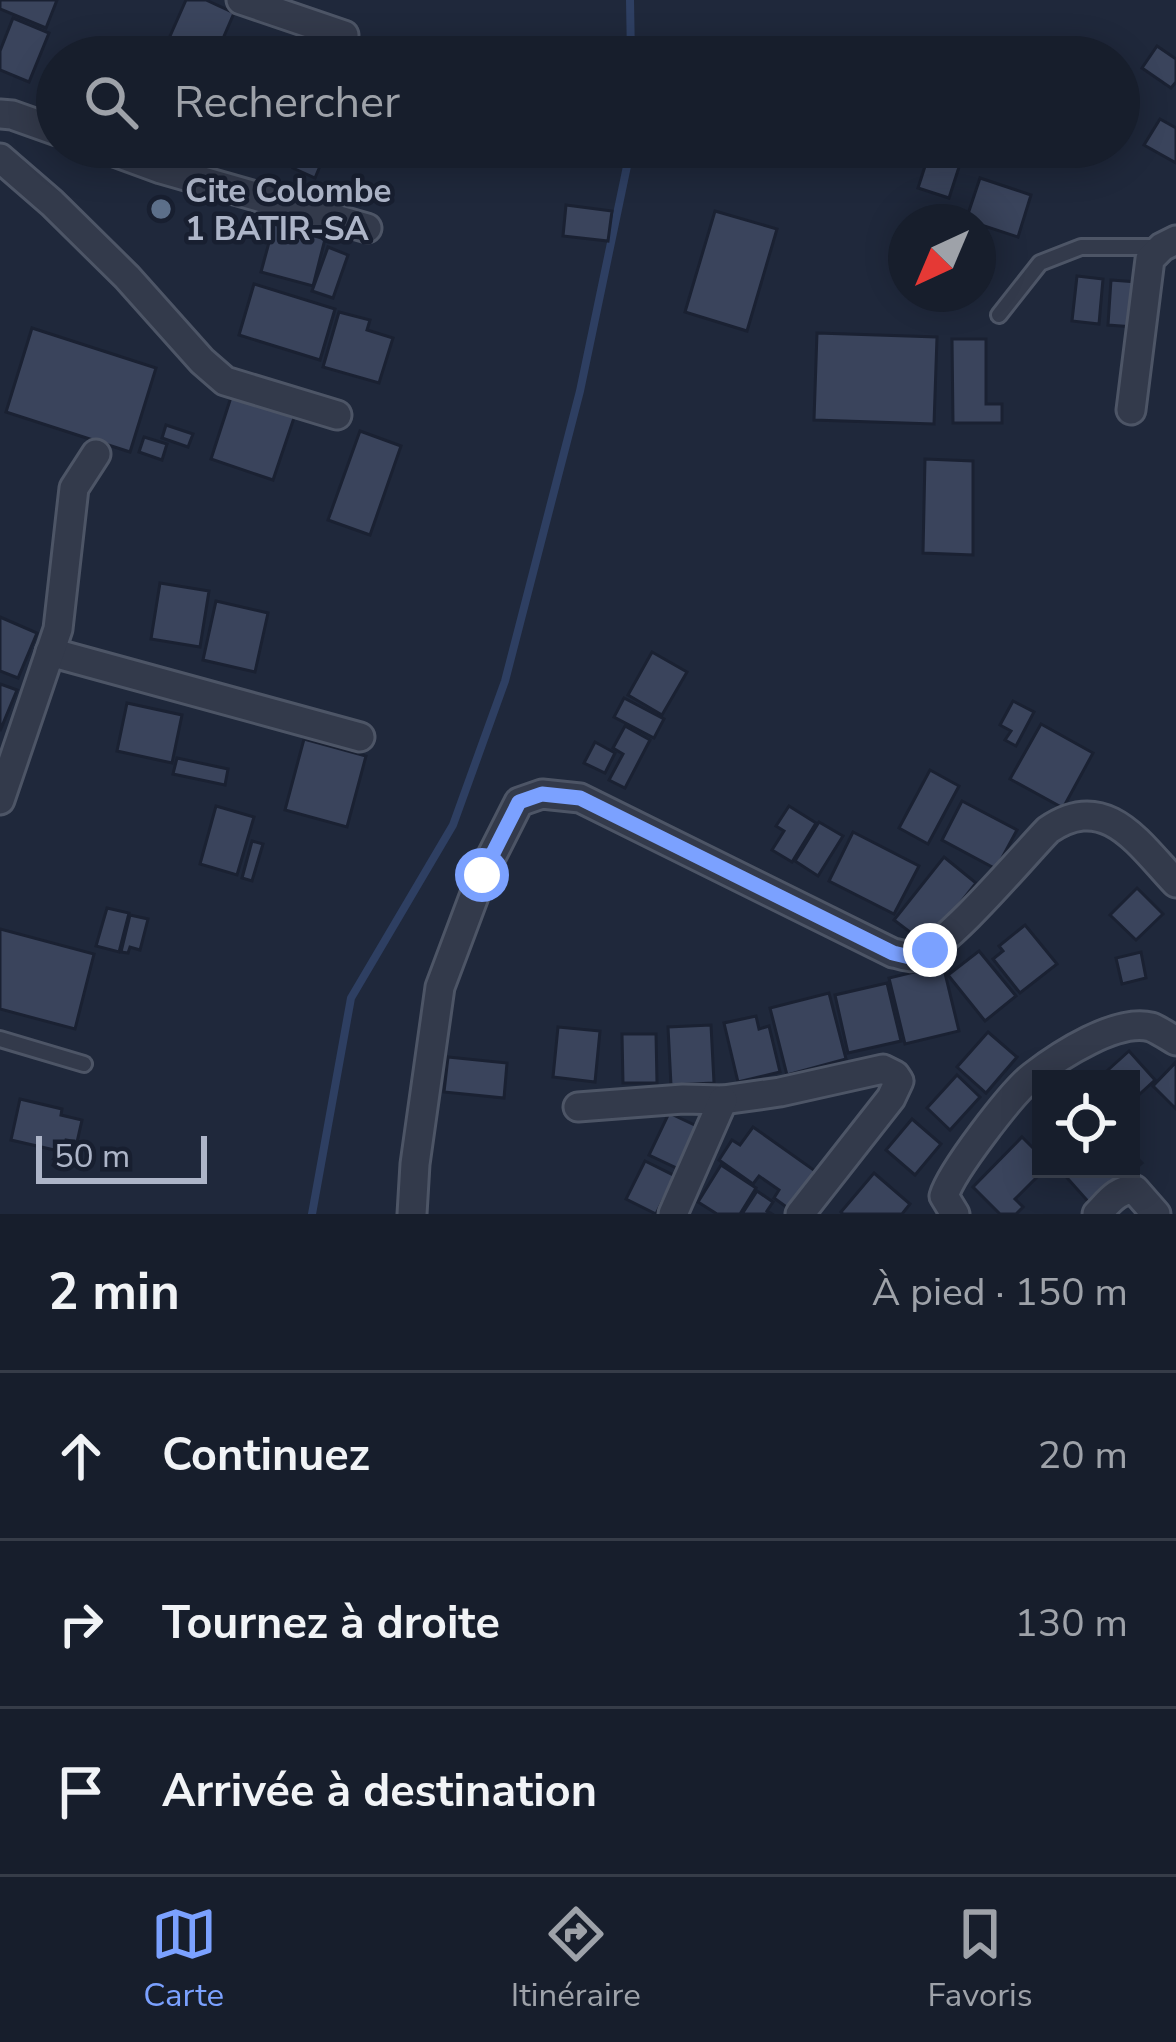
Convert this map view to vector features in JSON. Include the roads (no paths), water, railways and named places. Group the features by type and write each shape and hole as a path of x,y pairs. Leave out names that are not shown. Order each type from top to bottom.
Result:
{"street":[{"path":"241,0 344,35"},
{"path":"0,114 36,124"},
{"path":"0,158 127,277 225,381 337,415"},
{"path":"158,168 367,228"},
{"path":"1130,410 1150,260 1169,243"},
{"path":"0,800 58,629 74,488 96,454"},
{"path":"50,652 360,736"},
{"path":"412,1214 440,987 482,875 519,802 542,794 580,798 893,953 914,958 956,927 1065,818 1084,814 1121,825 1176,883"},
{"path":"955,1214 944,1196 947,1185 1030,1078 1088,1041 1123,1028 1150,1027 1176,1041"},
{"path":"578,1107 723,1100 883,1069 895,1075 898,1081 891,1098 806,1212"},
{"path":"673,1214 723,1100"},
{"path":"1097,1214 1119,1193 1135,1190 1156,1214"}],"lane":[{"path":"999,315 1040,263 1081,247 1169,243"},
{"path":"0,1039 84,1064"}],"waterway":[{"path":"630,0 631,36"},
{"path":"312,1214 351,998 453,825 505,681 580,391 627,168"}],"place":[{"name":"Cite Colombe 1 BATIR-SA","path":"161,209"}]}
